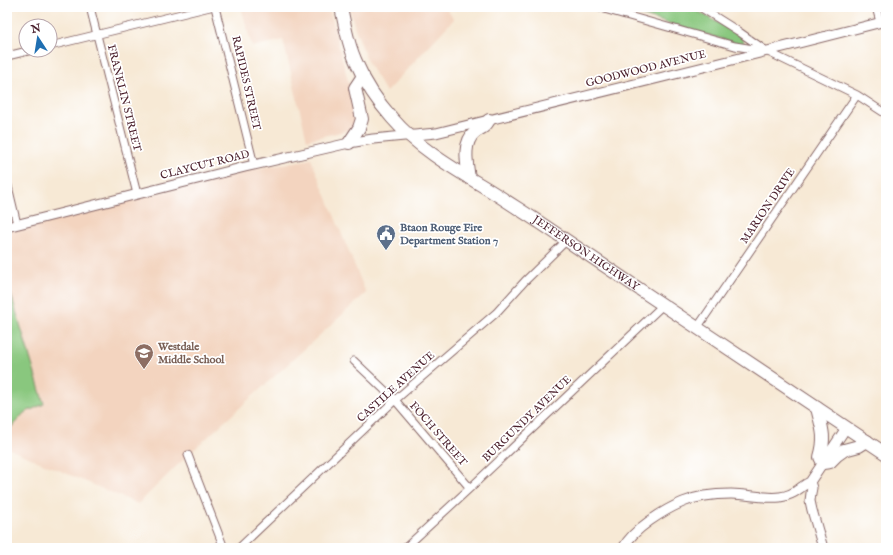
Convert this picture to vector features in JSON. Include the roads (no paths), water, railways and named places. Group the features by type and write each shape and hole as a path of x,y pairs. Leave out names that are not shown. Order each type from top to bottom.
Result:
{"main road":[{"name":"JEFFERSON HIGHWAY","path":"341,7 357,65 369,88 400,127 410,136 438,157 886,454"},
{"path":"349,143 360,128 362,118 355,88 363,76"},
{"path":"470,178 466,156 470,137 475,132 485,127 489,120"},
{"path":"817,408 823,433 823,444 820,457 823,463 830,462 844,450 859,446 867,441"}],"street":[{"name":"FRANKLIN STREET","path":"90,7 137,194"},
{"path":"58,44 210,7"},
{"name":"RAPIDES STREET","path":"216,7 254,165"},
{"path":"597,7 735,46 766,52"},
{"path":"700,7 738,31 766,52 856,95 886,114"},
{"path":"876,7 883,22"},
{"name":"GOODWOOD AVENUE","path":"410,136 436,133 883,22"},
{"path":"7,56 18,53"},
{"name":"MARION DRIVE","path":"697,328 856,95"},
{"name":"CLAYCUT ROAD","path":"7,227 254,165 349,143 373,139 410,136"},
{"path":"7,182 17,224"},
{"name":"CASTILE AVENUE","path":"239,548 395,400 496,313 525,281 566,241"},
{"name":"BURGUNDY AVENUE","path":"405,548 663,305"},
{"name":"FOCH STREET","path":"354,361 395,400 470,488"},
{"path":"623,548 631,536 640,528 658,515 684,501 720,494 778,497 785,496 800,489 805,484 810,482 846,428"},
{"path":"188,455 224,548"},
{"path":"810,482 812,488 810,501 823,548"}],"place":[{"name":"Btaon Rouge Fire Department Station 7","path":"386,251"},
{"name":"Westdale Middle School","path":"144,370"}]}
